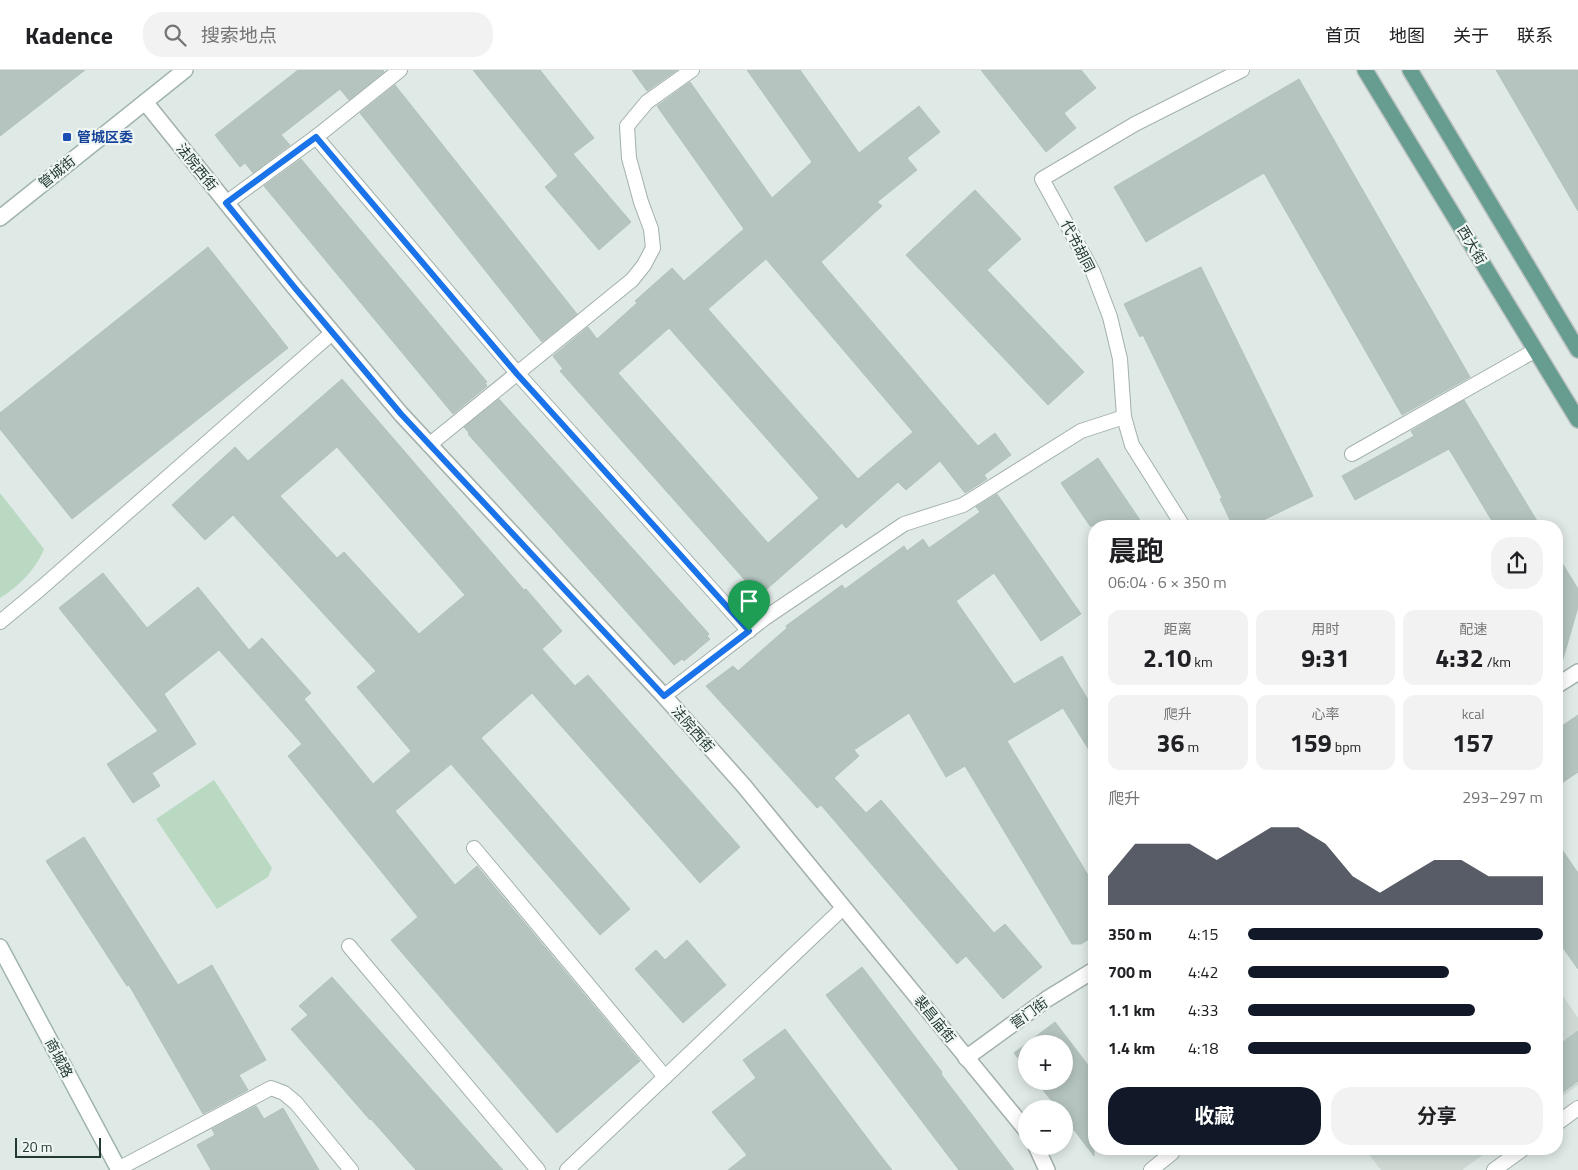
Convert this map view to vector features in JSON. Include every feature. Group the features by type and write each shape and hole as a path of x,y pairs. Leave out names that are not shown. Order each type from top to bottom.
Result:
{"main road":[{"name":"西大街","path":"1365,70 1578,420"},
{"path":"1410,70 1578,350"}],"street":[{"name":"管城街","path":"0,218 186,70"},
{"name":"法院西街","path":"145,102 332,333 429,445 664,696 744,786 843,908"},
{"path":"1563,682 1578,672"},
{"name":"裴昌庙街","path":"843,908 1018,1120"},
{"name":"商城路","path":"0,947 118,1170"},
{"name":"营门街","path":"966,1058 1048,999 1088,974"},
{"path":"1040,1155 1047,1170"}],"lane":[{"path":"226,203 316,137 400,70"},
{"path":"429,445 632,280 644,266 652,248 651,229 641,202 629,158 627,126 647,102 692,70"},
{"name":"代书胡同","path":"1178,520 1132,445 1124,417 1120,359 1110,317 1093,272 1042,179 1134,124 1242,70"},
{"path":"316,137 517,374 749,631"},
{"path":"0,622 40,590 332,333"},
{"path":"1352,454 1536,350"},
{"path":"664,696 749,631 904,524 963,505 1081,431 1124,417"},
{"path":"474,848 665,1077"},
{"path":"567,1170 843,908"},
{"path":"349,946 538,1170"},
{"path":"118,1170 271,1088 284,1093 296,1103 352,1170"},
{"path":"1563,1119 1578,1108"},
{"path":"1151,1170 1170,1155"},
{"path":"1494,1170 1515,1155"}],"shaded area":[{"path":"1563,996 1578,1018 1578,1085 1563,1096"},
{"path":"1370,1155 1483,1155 1462,1170 1381,1170"}],"green space":[{"path":"0,493 44,549 26,577 0,598"},
{"path":"214,780 272,868 268,877 217,909 156,819"}],"building":[{"path":"0,70 85,70 0,136"},
{"path":"298,70 383,70 384,72 349,100 340,89 281,135 290,145 253,173 245,163 240,167 215,135"},
{"path":"473,70 540,70 594,138 573,154 631,222 599,250 545,187 558,176"},
{"path":"632,70 677,70 647,91"},
{"path":"747,70 800,70 859,153 919,106 940,132 907,158 917,170 877,202 882,206 821,262 978,446 995,433 1011,455 984,475 987,479 965,493 940,461 906,490 898,482 846,528 842,523 759,596 560,371 563,369 553,356 588,327 597,339 672,268 684,281 744,229 657,106 690,82 772,198 812,162","holes":["766,259 913,432 858,479 708,309","669,328 819,498 768,543 618,373"]},
{"path":"981,70 1081,70 1096,88 1064,113 1076,128 1046,152"},
{"path":"1496,70 1578,70 1578,211"},
{"path":"1299,79 1470,377 1402,415 1264,173 1146,242 1114,187"},
{"path":"395,85 577,314 542,342 360,113"},
{"path":"301,159 487,382 485,383 487,386 453,414 264,186"},
{"path":"975,190 1021,239 987,270 1084,372 1048,405 906,255"},
{"path":"208,247 288,348 72,519 0,429 0,413"},
{"path":"1201,267 1313,496 1263,520 1230,520 1220,499 1222,498 1143,335 1140,337 1124,304"},
{"path":"342,379 524,590 526,589 562,631 542,649 575,686 588,675 740,847 700,883 532,693 481,738 630,909 600,935 451,764 395,811 455,885 477,866 640,1061 557,1133 391,940 418,917 288,756 302,744 219,650 164,694 196,744 152,773 160,786 133,803 107,764 158,731 59,608 103,573 147,628 198,587 249,650 262,638 311,693 304,699 373,784 411,751 357,687 376,671 233,515 205,540 172,505 235,447 248,461","holes":["337,447 465,595 419,634 344,552 337,558 280,496"]},
{"path":"499,399 709,634 707,636 710,639 684,661 682,659 674,665 468,434 464,427"},
{"path":"1464,400 1536,520 1491,520 1449,449 1355,500 1342,476 1414,436 1411,431"},
{"path":"1098,458 1140,520 1088,520 1088,523 1061,483"},
{"path":"997,494 1081,614 1041,641 994,573 956,601 1014,684 1062,656 1088,700 1088,748 1063,708 1007,741 1088,875 1088,940 1081,944 1072,944 965,766 946,777 909,713 854,750 859,756 834,778 866,813 881,800 994,933 1005,924 1042,967 1003,999 966,956 957,964 821,805 817,808 706,686 733,666 738,671 787,628 786,626 842,585 845,589 904,546 907,551 923,539 929,548 980,512 976,507"},
{"path":"1563,564 1578,589 1578,607 1563,659"},
{"path":"1578,715 1578,772 1563,782 1563,725"},
{"path":"84,837 178,985 212,965 266,1060 239,1075 248,1090 203,1114 129,985 127,986 46,861"},
{"path":"1563,851 1578,873 1578,969 1563,948"},
{"path":"687,940 726,985 683,1023 635,969 656,950 665,960"},
{"path":"862,967 1014,1170 959,1170 826,995"},
{"path":"332,977 503,1170 416,1170 370,1120 291,1029 308,1015 299,1006"},
{"path":"1055,1022 1065,1035 1038,1035"},
{"path":"785,1029 892,1170 728,1170 747,1155 712,1112 756,1078 743,1060"},
{"path":"1578,1031 1578,1081 1563,1092 1563,1042"},
{"path":"1073,1046 1088,1065 1088,1148 1073,1129 1073,1100 1051,1100 1043,1090 1073,1090"},
{"path":"1018,1050 1018,1058 1014,1053"},
{"path":"256,1106 264,1119 283,1108 319,1170 211,1170 197,1145 215,1135 212,1129"}],"place":[{"name":"管城区委","path":"67,137"}],"route":[{"path":"316,137 517,374 749,631 664,696 401,414 226,203 316,137"}]}
